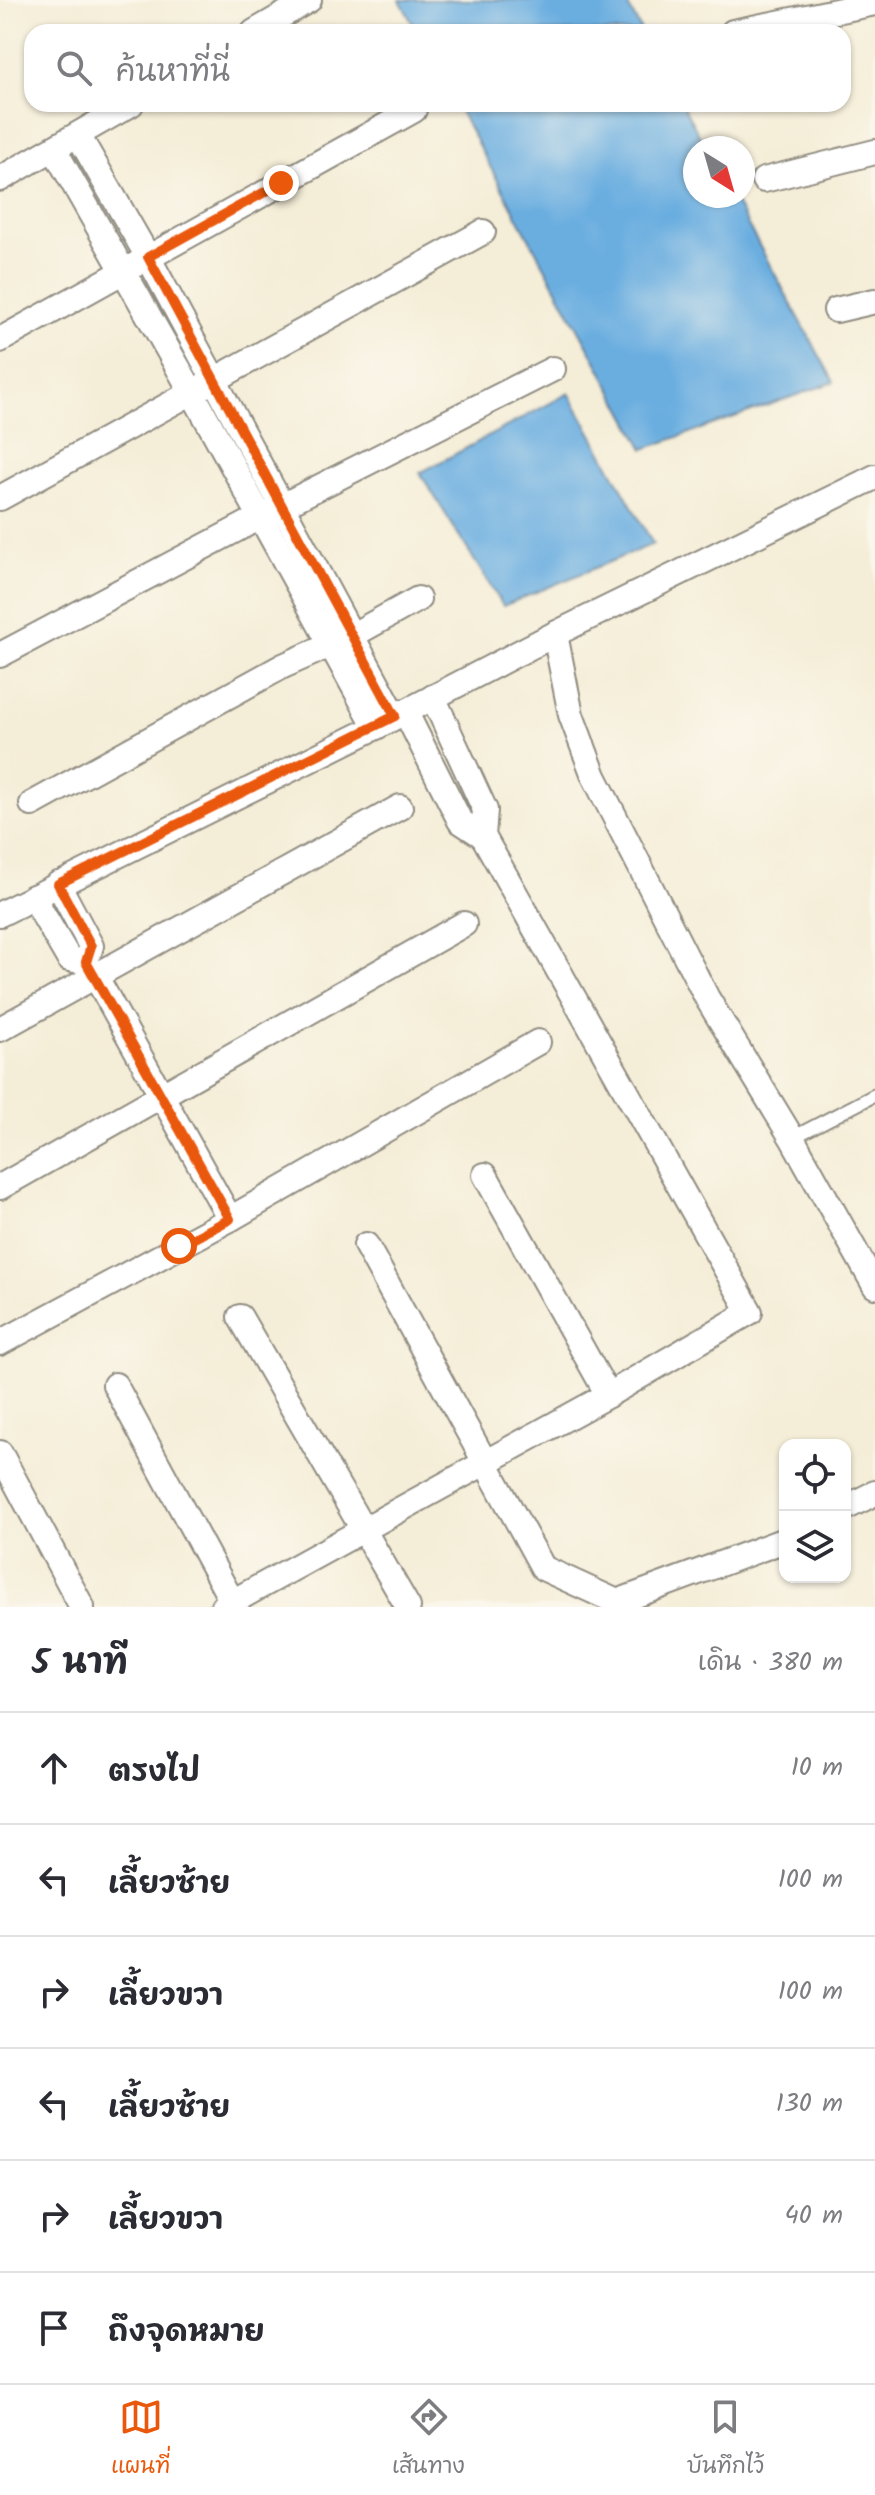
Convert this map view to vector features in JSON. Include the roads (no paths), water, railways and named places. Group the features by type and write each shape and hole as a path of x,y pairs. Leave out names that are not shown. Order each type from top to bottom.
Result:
{"street":[{"path":"268,24 309,0"},
{"path":"772,24 875,3"},
{"path":"0,179 117,112"},
{"path":"0,340 410,112"},
{"path":"78,135 148,257 353,635 392,718"},
{"path":"54,149 330,645 392,718 460,821 483,836 750,1312 608,1395 230,1605 115,1385"},
{"path":"764,180 875,152"},
{"path":"0,498 483,232"},
{"path":"836,310 875,301"},
{"path":"0,655 260,517 553,369"},
{"path":"0,914 555,634 875,477"},
{"path":"32,804 283,666 353,635 418,599"},
{"path":"555,634 571,715 594,776 707,998 792,1138 875,1286"},
{"path":"433,697 485,810 483,836"},
{"path":"0,1029 91,969 400,807"},
{"path":"58,884 91,946 91,969 230,1219"},
{"path":"33,897 69,959 91,969"},
{"path":"0,1187 464,924"},
{"path":"0,1343 230,1219 538,1042"},
{"path":"485,1175 608,1395"},
{"path":"366,1245 543,1568 617,1602 779,1542"},
{"path":"240,1317 408,1607"},
{"path":"0,1453 9,1493 82,1607"},
{"path":"851,1505 875,1493"}],"lane":[{"path":"792,1138 875,1095"}],"water":[{"path":"400,0 625,0 638,24 413,24"},
{"path":"460,112 686,112 699,136 683,136 683,208 739,208 834,382 644,449"},
{"path":"569,393 653,544 503,606 420,473"}]}
